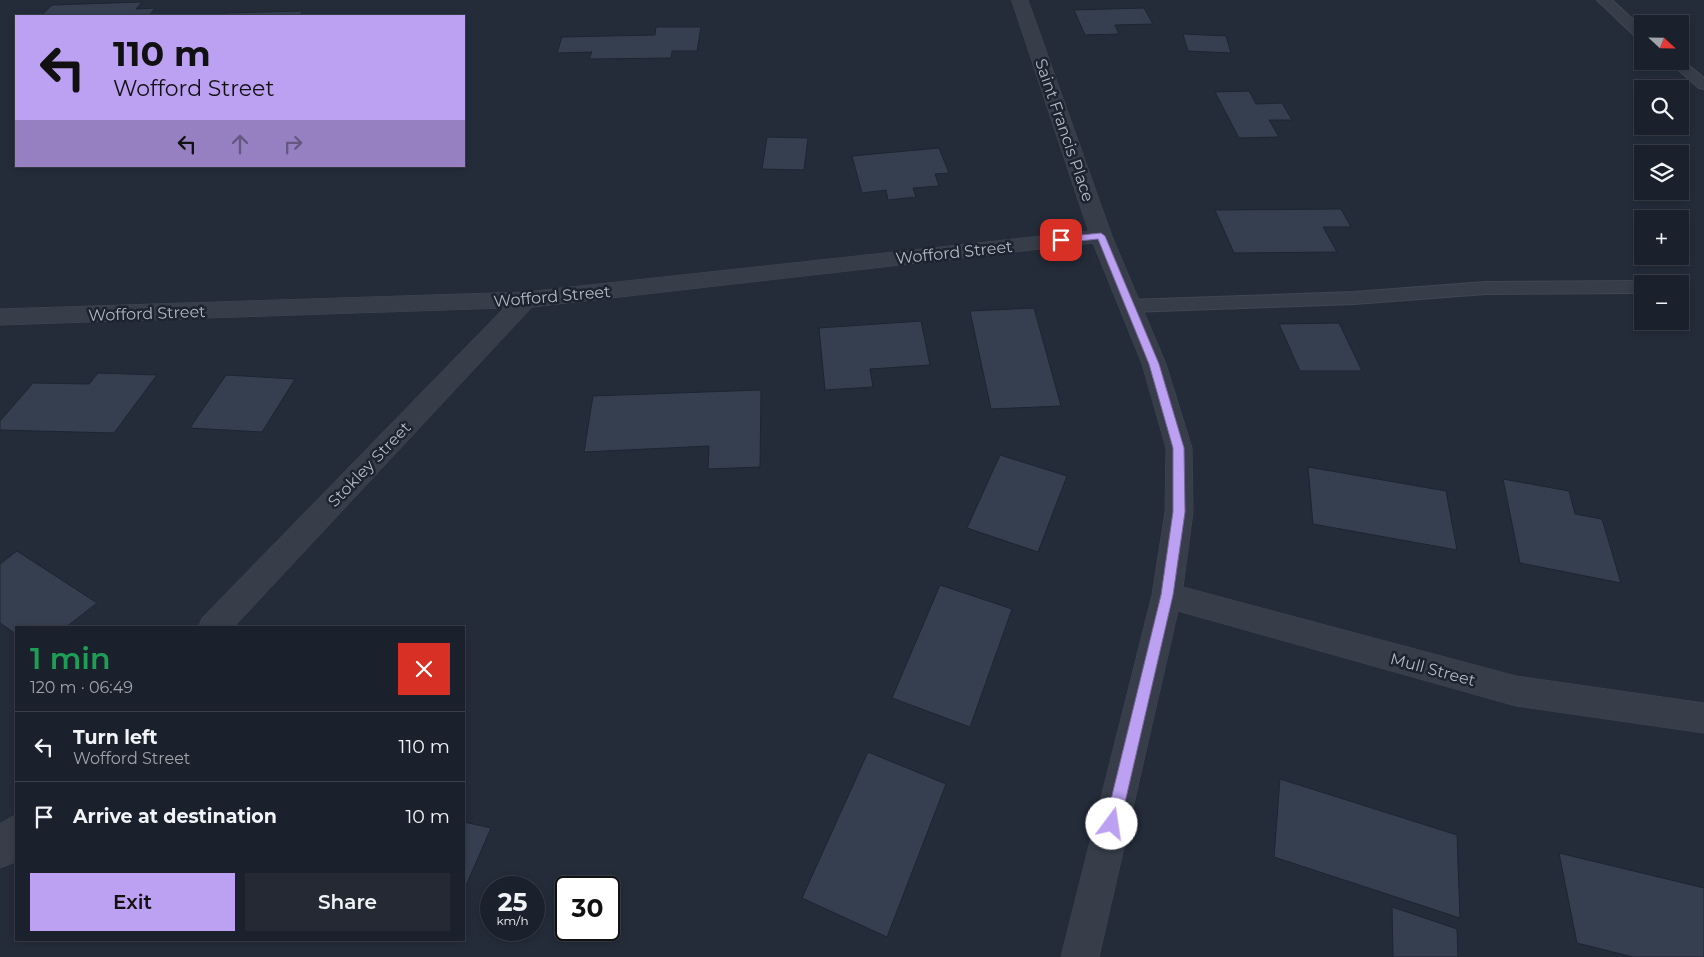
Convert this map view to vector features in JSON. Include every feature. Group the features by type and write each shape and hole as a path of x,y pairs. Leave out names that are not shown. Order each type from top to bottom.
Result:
{"street":[{"name":"Saint Francis Place","path":"1020,0 1101,236 1154,364 1179,448 1179,512 1167,595 1080,957"},
{"name":"Wofford Street","path":"0,318 525,300 1101,236"},
{"name":"Stokley Street","path":"215,626 525,300"},
{"name":"Mull Street","path":"1167,595 1347,646 1516,690 1704,718"},
{"path":"0,850 15,834"}],"lane":[{"path":"1604,0 1634,28"},
{"path":"1686,70 1704,85"},
{"path":"1130,306 1344,298 1486,288 1634,287"}],"building":[{"path":"142,2 136,9 155,8 150,15 42,15 52,5"},
{"path":"1144,8 1153,24 1115,25 1119,34 1085,35 1074,10"},
{"path":"303,11 300,15 223,15 225,13"},
{"path":"656,27 701,27 697,51 672,51 671,58 589,59 592,52 557,53 562,37 655,35"},
{"path":"1183,34 1226,36 1231,53 1188,51"},
{"path":"1249,91 1256,104 1282,103 1292,120 1269,120 1279,137 1239,138 1215,92"},
{"path":"767,137 808,138 804,170 762,169"},
{"path":"939,148 949,173 935,174 939,186 913,188 916,197 888,200 886,190 862,193 852,156"},
{"path":"1341,209 1351,227 1323,227 1337,252 1234,253 1215,210"},
{"path":"1034,308 1061,406 991,409 970,311"},
{"path":"921,321 930,365 870,369 873,387 825,390 819,328"},
{"path":"1339,323 1362,371 1300,371 1279,324"},
{"path":"98,373 157,375 114,433 0,430 0,421 33,383 89,384"},
{"path":"226,375 295,379 262,432 190,428"},
{"path":"761,390 760,467 708,469 709,446 584,452 593,396"},
{"path":"1000,455 1067,476 1038,552 967,528"},
{"path":"1308,467 1446,491 1457,550 1313,524"},
{"path":"1503,479 1569,491 1575,514 1602,519 1621,583 1520,563"},
{"path":"17,551 97,603 68,626 15,626 15,633 0,623 0,564"},
{"path":"940,585 1012,609 970,727 892,698"},
{"path":"868,752 946,784 887,937 802,898"},
{"path":"1280,779 1457,835 1460,918 1274,857"},
{"path":"465,822 491,828 465,888"},
{"path":"1559,853 1704,888 1704,957 1633,957 1577,943"},
{"path":"1392,907 1457,929 1458,957 1393,957"}],"route":[{"path":"1061,240 1101,236 1154,364 1179,448 1179,512 1167,595 1112,824"}]}
